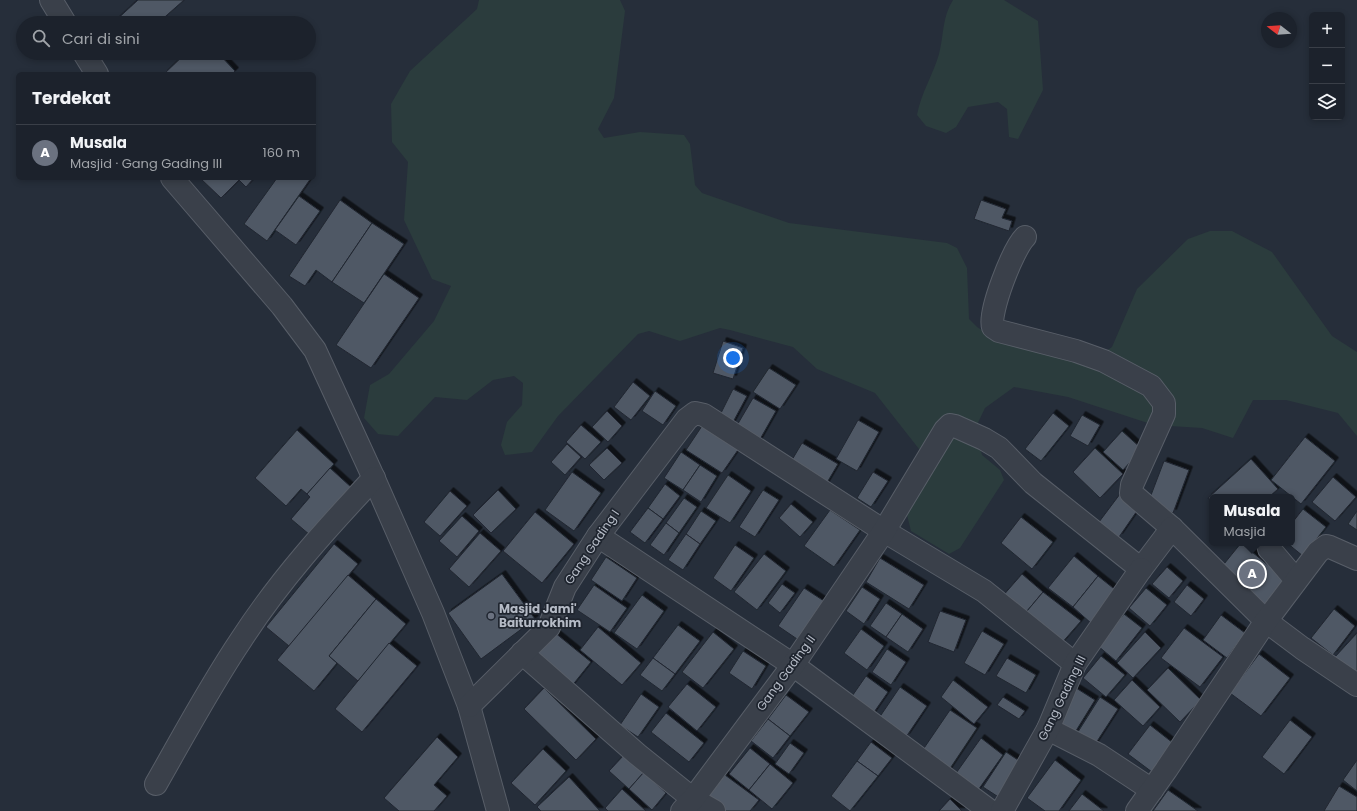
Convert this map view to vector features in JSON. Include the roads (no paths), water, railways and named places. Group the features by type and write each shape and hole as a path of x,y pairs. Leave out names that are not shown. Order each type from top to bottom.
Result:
{"street":[{"path":"51,0 61,16"},
{"path":"88,60 96,72"},
{"path":"174,180 282,306 315,350 374,478 432,613 469,706 498,811"},
{"path":"1024,237 1019,242 1014,252 1000,287 992,319 993,328 1004,333 1076,351 1104,361 1151,386 1164,403 1164,414 1132,485 1131,493 1172,528 1266,621 1302,648 1357,685"},
{"name":"Gang Gading I","path":"469,706 549,628 565,587 598,536 687,419 695,413 704,416 884,531"},
{"name":"Gang Gading II","path":"687,805 793,665 884,531 948,426 952,425 984,439 999,448 1033,483 1141,569"},
{"path":"156,784 204,699 242,639 283,582 330,525 374,478"},
{"name":"Gang Gading III","path":"1002,811 1048,729 1075,664 1141,569 1172,528"},
{"path":"884,531 984,591 1075,664"},
{"path":"598,536 793,665 990,811"},
{"path":"1268,546 1269,549 1296,580"},
{"path":"1137,811 1266,621 1318,552 1326,546 1357,559"},
{"path":"522,653 637,754 687,805 714,811"},
{"path":"1048,729 1099,755 1152,790"}],"place":[{"name":"Musala","path":"1252,574"},
{"name":"Masjid Jami' Baiturrokhim","path":"491,616"}]}
